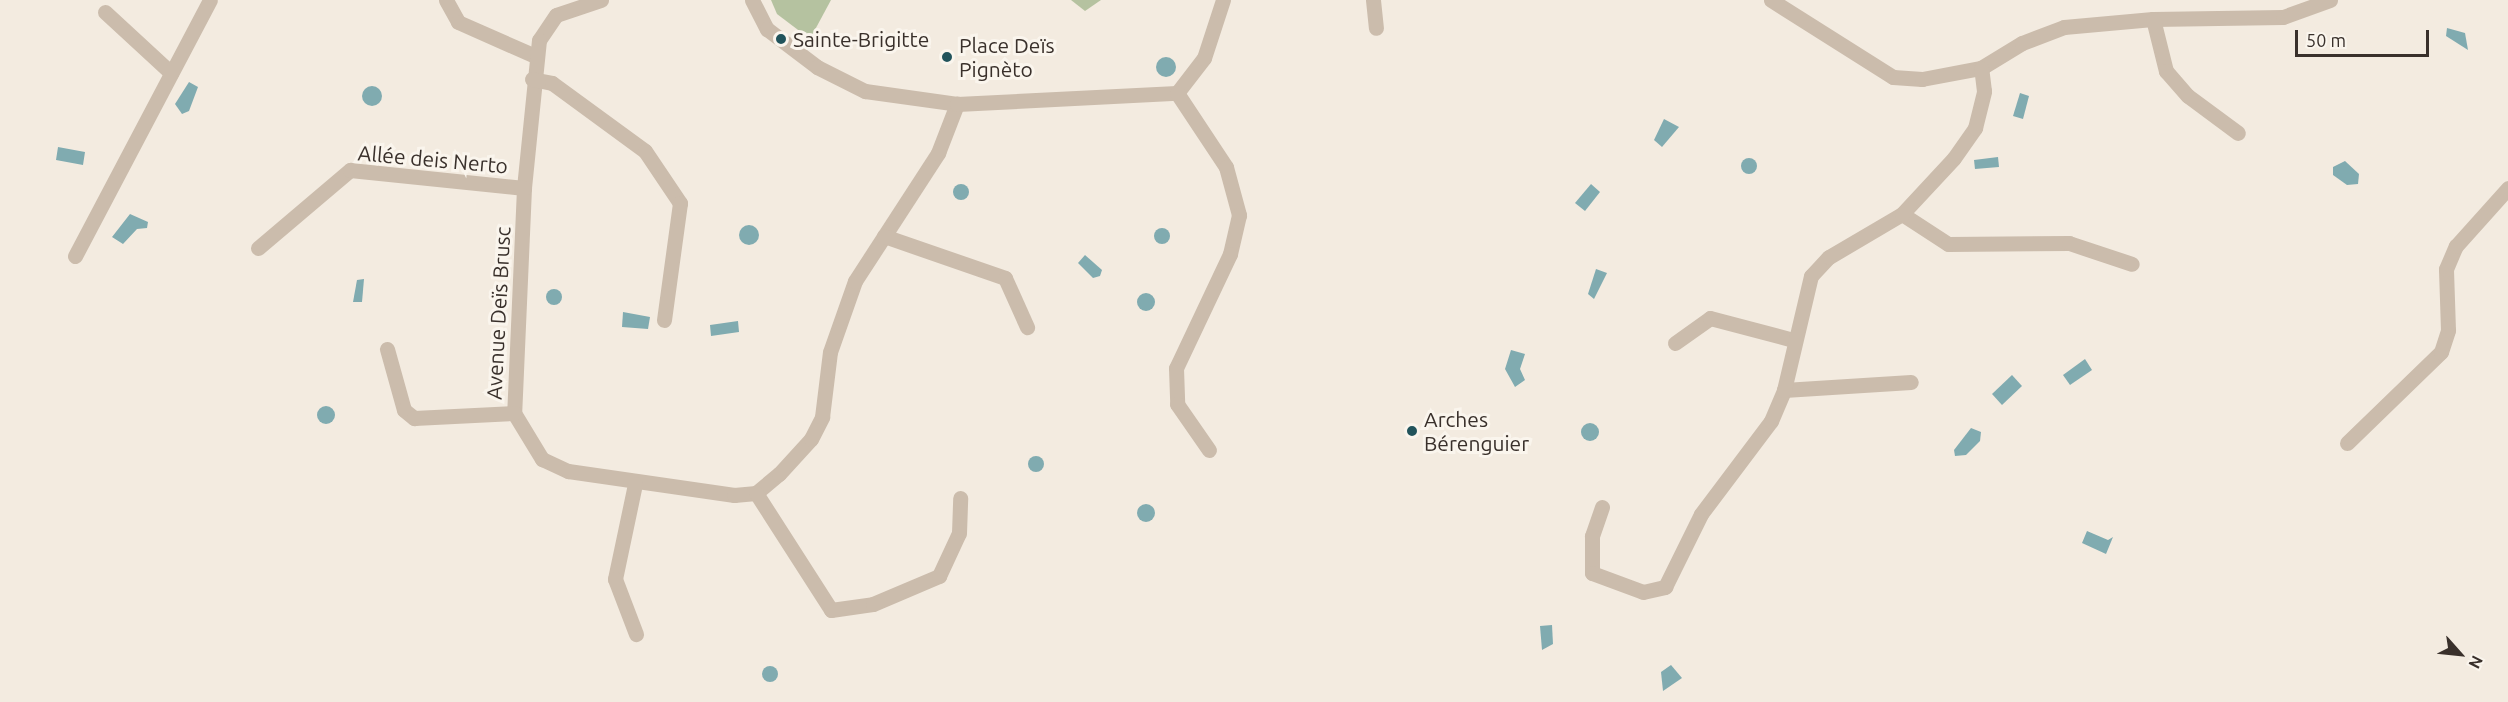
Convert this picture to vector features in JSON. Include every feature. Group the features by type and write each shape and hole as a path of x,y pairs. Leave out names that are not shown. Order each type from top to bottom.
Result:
{"street":[{"path":"75,256 210,0"},
{"path":"446,0 458,22 535,56"},
{"name":"Avenue Deïs Brusc","path":"601,0 556,15 535,56 524,188 514,413 542,459 568,471 635,483 734,495 756,492"},
{"path":"752,0 767,29 817,67 865,91 957,104 1177,93 1204,58 1223,0"},
{"path":"1373,0 1376,28"},
{"path":"1778,1 1893,77 1948,78 1981,68 2022,43 2064,27 2153,19 2283,17 2330,0"},
{"path":"105,12 171,73"},
{"path":"2153,19 2166,71 2188,96 2238,133"},
{"path":"1602,507 1592,536 1592,573 1642,592 1665,587 1701,514 1748,456 1784,390 1793,340 1811,276 1828,257 1902,214 1975,128 1984,91 1981,68"},
{"path":"532,79 552,83 645,151 680,203 664,320"},
{"path":"1177,93 1226,167 1239,215 1230,254 1176,368 1177,404 1209,450"},
{"path":"957,104 938,153 884,236 840,315 822,417 811,439 756,492 831,610 873,604 939,576 959,533 960,498"},
{"name":"Allée deis Nerto","path":"258,248 350,170 524,188"},
{"path":"2347,443 2441,352 2448,330 2446,269 2456,246 2508,188"},
{"path":"1902,214 1948,244 2069,243 2132,264"},
{"path":"884,236 1005,278 1027,327"},
{"path":"1675,343 1710,318 1793,340"},
{"path":"387,349 404,410 414,418 514,413"},
{"path":"1784,390 1911,382"},
{"path":"635,483 615,579 636,634"}],"green space":[{"path":"771,0 831,0 810,39 777,14"},
{"path":"1071,0 1101,0 1085,11"}],"water":[{"path":"2447,28 2465,33 2468,50 2446,36"},
{"path":"1166,57 1173,60 1176,67 1173,74 1166,77 1159,74 1156,67 1159,60"},
{"path":"189,82 198,87 189,111 182,114 175,104"},
{"path":"372,86 379,89 382,96 379,103 372,106 365,103 362,96 365,89"},
{"path":"2020,93 2029,96 2023,119 2013,116"},
{"path":"1664,119 1679,127 1662,147 1654,140"},
{"path":"58,147 85,152 83,165 56,160"},
{"path":"1998,157 1999,167 1975,169 1974,160"},
{"path":"1746,158 1752,158 1757,166 1755,172 1746,174 1741,169 1741,163"},
{"path":"2345,161 2359,174 2358,184 2347,185 2333,175 2333,167"},
{"path":"958,184 964,184 969,192 967,198 958,200 953,195 953,189"},
{"path":"1591,184 1600,192 1585,211 1575,203"},
{"path":"130,214 148,222 147,228 137,229 123,244 112,237"},
{"path":"749,225 756,228 759,235 756,242 749,245 742,242 739,235 742,228"},
{"path":"1162,228 1168,230 1170,236 1168,242 1162,244 1156,242 1154,236 1156,230"},
{"path":"1085,255 1102,270 1100,276 1093,278 1078,263"},
{"path":"1596,269 1607,273 1594,299 1588,294"},
{"path":"364,279 362,302 353,302 357,280"},
{"path":"551,289 557,289 562,297 560,303 551,305 546,300 546,294"},
{"path":"1146,293 1152,296 1155,302 1152,308 1146,311 1140,308 1137,302 1140,296"},
{"path":"623,312 650,317 648,329 622,327"},
{"path":"738,321 739,332 711,336 710,325"},
{"path":"1511,350 1525,354 1520,369 1525,380 1515,387 1505,369"},
{"path":"2085,359 2092,370 2070,385 2063,375"},
{"path":"2012,375 2022,386 2002,405 1992,394"},
{"path":"326,406 332,409 335,415 332,421 326,424 320,421 317,415 320,409"},
{"path":"1590,423 1596,426 1599,432 1596,438 1590,441 1584,438 1581,432 1584,426"},
{"path":"1971,428 1981,432 1980,441 1966,455 1955,456 1954,450"},
{"path":"1036,456 1042,458 1044,464 1042,470 1036,472 1030,470 1028,464 1030,458"},
{"path":"1146,504 1152,507 1155,513 1152,519 1146,522 1140,519 1137,513 1140,507"},
{"path":"2087,531 2108,540 2113,537 2106,554 2082,543"},
{"path":"1552,625 1553,644 1542,650 1540,626"},
{"path":"1671,665 1682,678 1663,691 1661,672"},
{"path":"767,666 773,666 778,674 776,680 767,682 762,677 762,671"}],"place":[{"name":"Sainte-Brigitte","path":"781,39"},
{"name":"Place Deïs Pignèto","path":"947,57"},
{"name":"Arches Bérenguier","path":"1412,431"}]}
